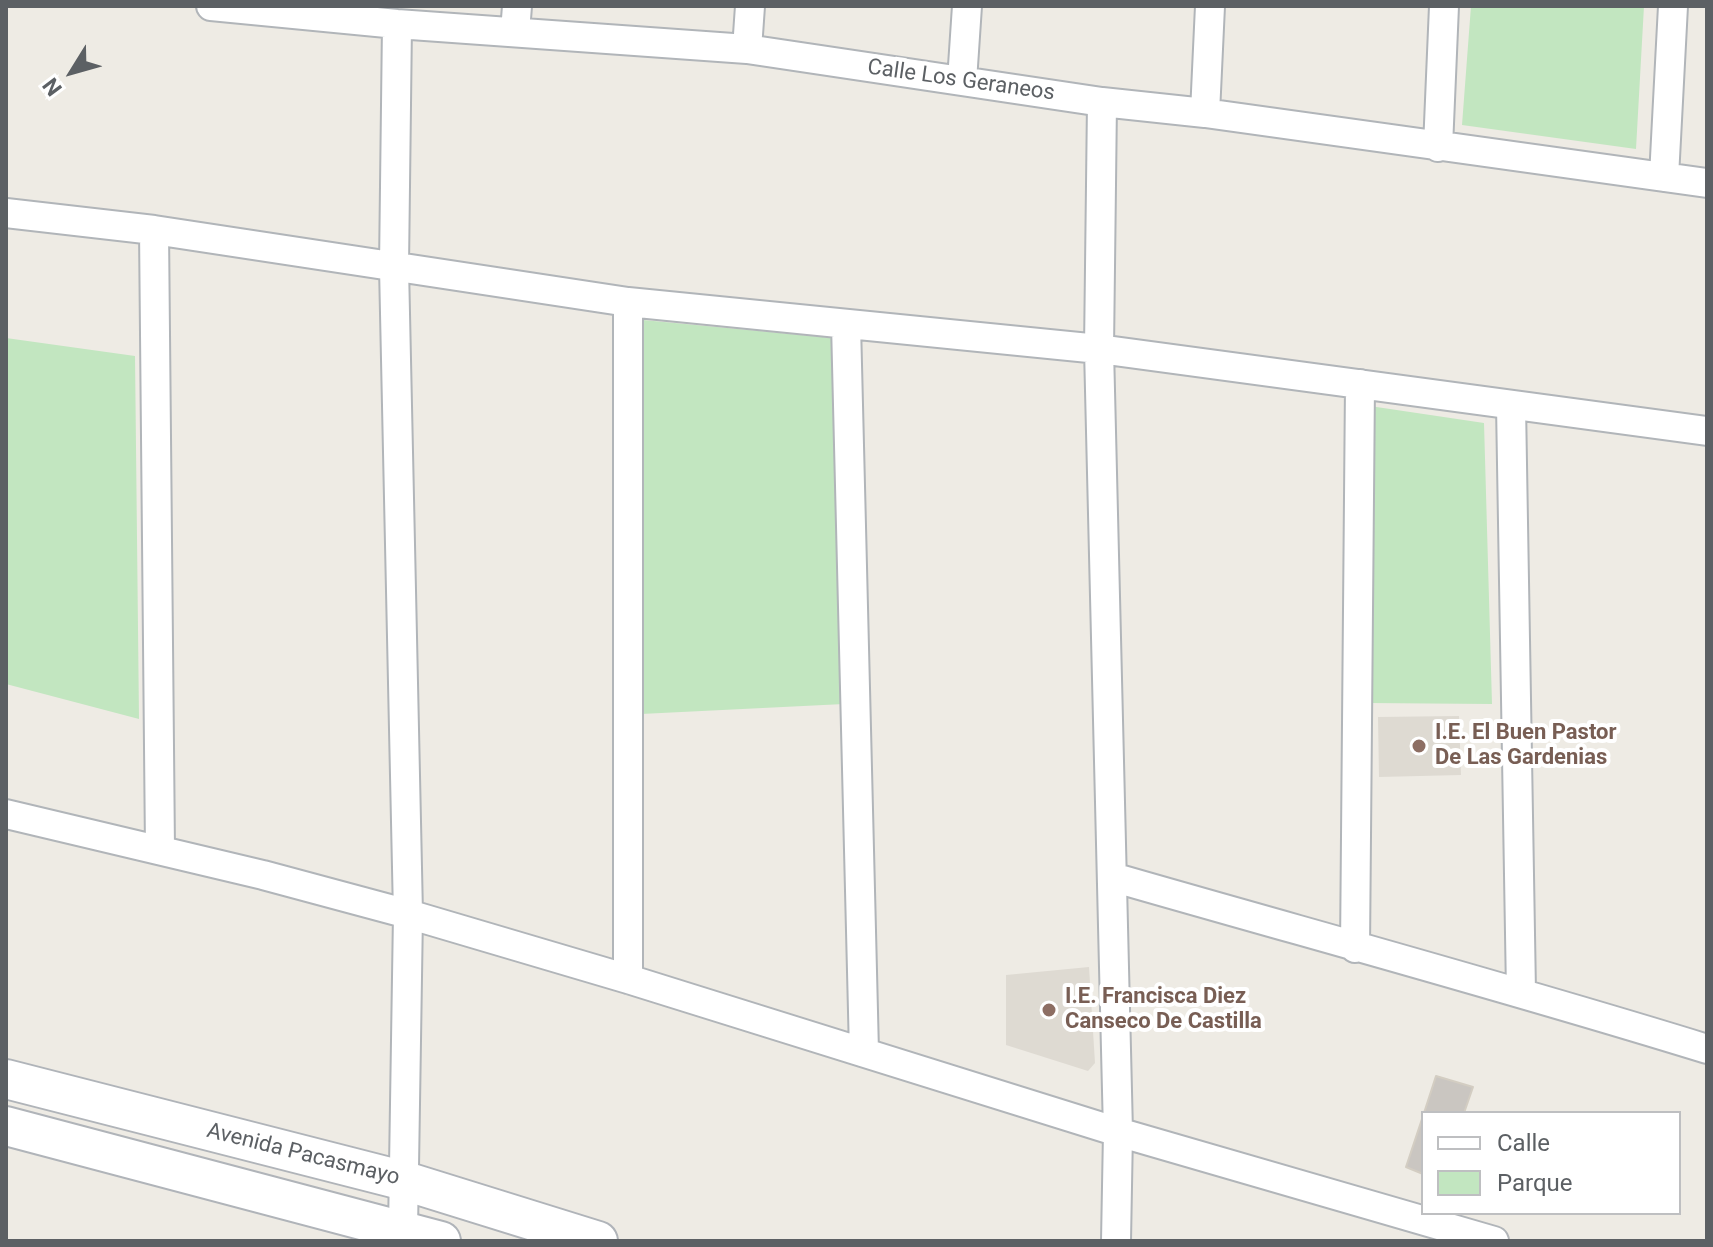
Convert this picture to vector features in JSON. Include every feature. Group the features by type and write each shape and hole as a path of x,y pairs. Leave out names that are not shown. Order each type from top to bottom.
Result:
{"main road":[{"name":"Avenida Pacasmayo","path":"6,1079 405,1181 598,1241"},
{"name":"Avenida Pacasmayo","path":"6,1126 441,1241"}],"street":[{"name":"Calle Los Geraneos","path":"211,6 267,9 397,24 516,19 1707,183"},
{"path":"747,49 750,6"},
{"path":"962,81 967,6"},
{"path":"1205,113 1210,6"},
{"path":"1438,147 1444,6"},
{"path":"1664,177 1673,6"},
{"path":"397,24 394,267 408,914 403,1230"},
{"path":"1102,102 1099,349 1118,1132 1116,1241"},
{"path":"6,213 154,230 628,302 1099,349 1707,431"},
{"path":"154,230 160,850"},
{"path":"628,302 628,979"},
{"path":"846,324 864,1052"},
{"path":"1355,948 1360,384"},
{"path":"1511,405 1521,992"},
{"path":"6,814 263,875 408,914 628,979 1118,1132 1494,1241"},
{"path":"1112,877 1355,948 1521,992 1707,1049"}],"shaded area":[{"name":"I.E. El Buen Pastor De Las Gardenias","path":"1459,716 1461,775 1379,777 1378,717"},
{"name":"I.E. Francisca Diez Canseco De Castilla","path":"1089,967 1095,1063 1088,1071 1006,1045 1006,975"}],"green space":[{"path":"1471,6 1644,6 1636,149 1462,125"},
{"path":"643,320 833,338 844,704 641,714"},
{"path":"6,338 135,356 139,719 6,684"},
{"path":"1363,405 1484,423 1492,704 1368,703"}],"building":[{"path":"1436,1076 1473,1087 1465,1111 1425,1111"},
{"path":"1421,1122 1421,1173 1406,1167"}],"place":[{"name":"I.E. El Buen Pastor De Las Gardenias","path":"1419,746"},
{"name":"I.E. Francisca Diez Canseco De Castilla","path":"1049,1010"}]}
